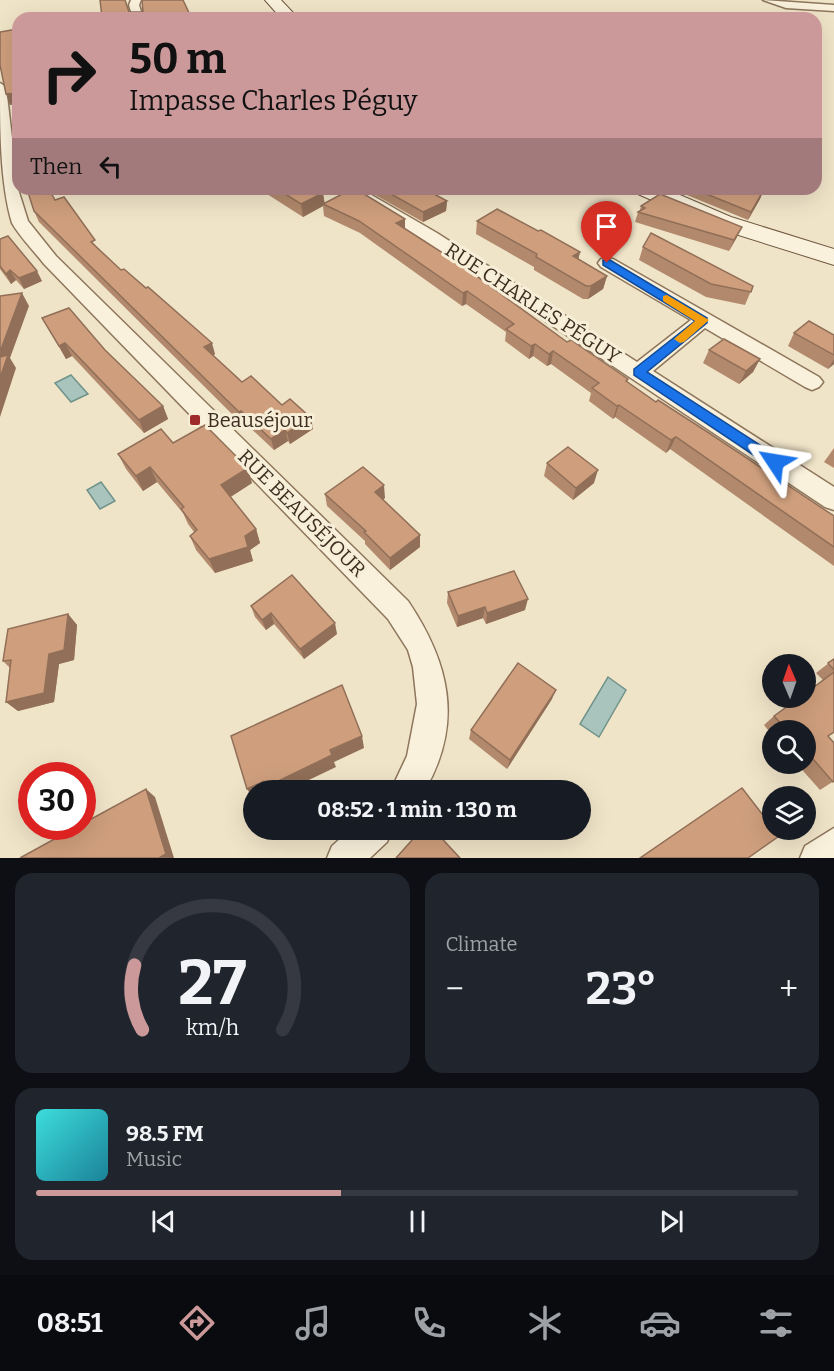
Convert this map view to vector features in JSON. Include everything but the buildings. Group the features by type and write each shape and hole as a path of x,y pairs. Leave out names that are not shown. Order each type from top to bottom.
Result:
{"street":[{"path":"273,0 284,12"},
{"path":"768,0 786,5 834,8"},
{"name":"RUE BEAUSÉJOUR","path":"0,87 12,195"},
{"name":"RUE BEAUSÉJOUR","path":"12,195 20,222 50,260 398,610 422,651 431,692 430,738 414,780"},
{"name":"RUE CHARLES PÉGUY","path":"360,195 431,237 834,500"},
{"path":"660,195 722,222 834,257"},
{"path":"607,263 812,382"},
{"path":"638,372 703,320"},
{"path":"344,858 364,840"},
{"path":"817,858 834,845"}],"water":[{"path":"71,375 88,394 71,402 55,383"},
{"path":"101,482 115,501 100,509 87,490"},
{"path":"608,677 626,690 599,737 580,724"}],"slow traffic":[{"path":"667,299 703,320 680,339"}],"place":[{"name":"Beauséjour","path":"195,420"}],"route":[{"path":"607,263 703,320 638,372 775,462"}]}
